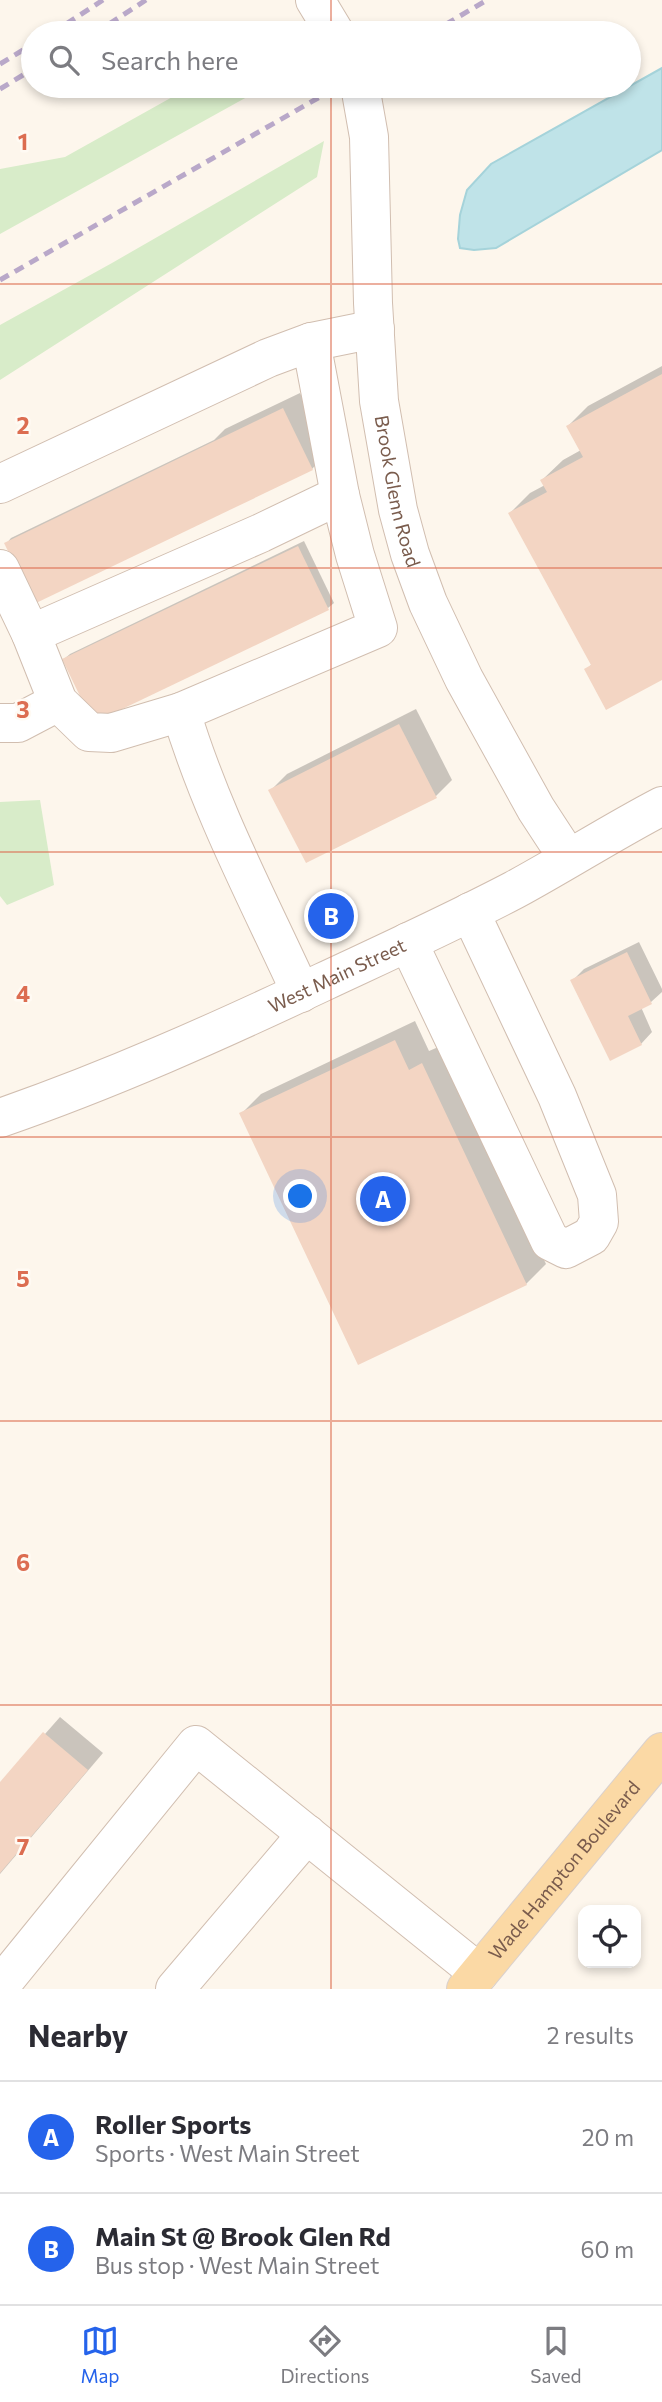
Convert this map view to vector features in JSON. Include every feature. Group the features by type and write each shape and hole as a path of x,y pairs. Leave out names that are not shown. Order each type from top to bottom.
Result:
{"main road":[{"name":"Wade Hampton Boulevard","path":"473,1981 662,1752"}],"street":[{"name":"Brook Glenn Road","path":"362,98 369,137 379,401 398,510 410,554 430,609 471,691 536,809 568,858"},
{"path":"0,484 268,358 311,342 375,329"},
{"path":"311,342 340,495 378,628"},
{"path":"31,634 261,533 340,495"},
{"path":"0,569 31,634 58,702 89,732 111,733 181,712 378,628 430,609"},
{"path":"0,723 18,723 58,702"},
{"path":"181,712 200,774 301,993"},
{"name":"West Main Street","path":"0,1118 49,1101 210,1035 301,993 470,912 662,806"},
{"path":"408,942 550,1241 566,1249 590,1236 595,1229 599,1222 597,1195 557,1096 470,912"},
{"path":"0,1986 196,1745 307,1834 473,1981"},
{"path":"175,1989 307,1834"}],"green space":[{"path":"171,98 245,98 0,234 0,169 65,157"},
{"path":"324,141 317,177 0,380 0,325"},
{"path":"40,800 54,885 7,905 0,896 0,802"}],"water":[{"path":"662,68 662,150 496,248 460,248 460,215 467,190 491,164 609,98 641,98 641,80"}],"building":[{"path":"662,374 662,680 606,710 584,669 591,665 508,513 547,492 540,480 583,457 566,426"},
{"path":"283,408 313,470 34,604 4,543"},
{"path":"298,546 329,610 93,723 62,659"},
{"path":"399,724 437,798 306,863 268,790"},
{"path":"627,952 652,1004 628,1016 642,1045 610,1061 570,980"},
{"path":"395,1040 409,1070 422,1063 527,1285 358,1365 239,1113"},
{"path":"43,1732 88,1770 0,1873 0,1782"}],"railway":[{"path":"71,21 103,0"},
{"path":"114,21 146,0"},
{"path":"451,21 487,0"},
{"path":"0,64 21,51"},
{"path":"0,89 21,76"},
{"path":"0,280 318,98"}],"place":[{"name":"Main St @ Brook Glen Rd","path":"331,916"},
{"name":"Roller Sports","path":"383,1199"}]}
